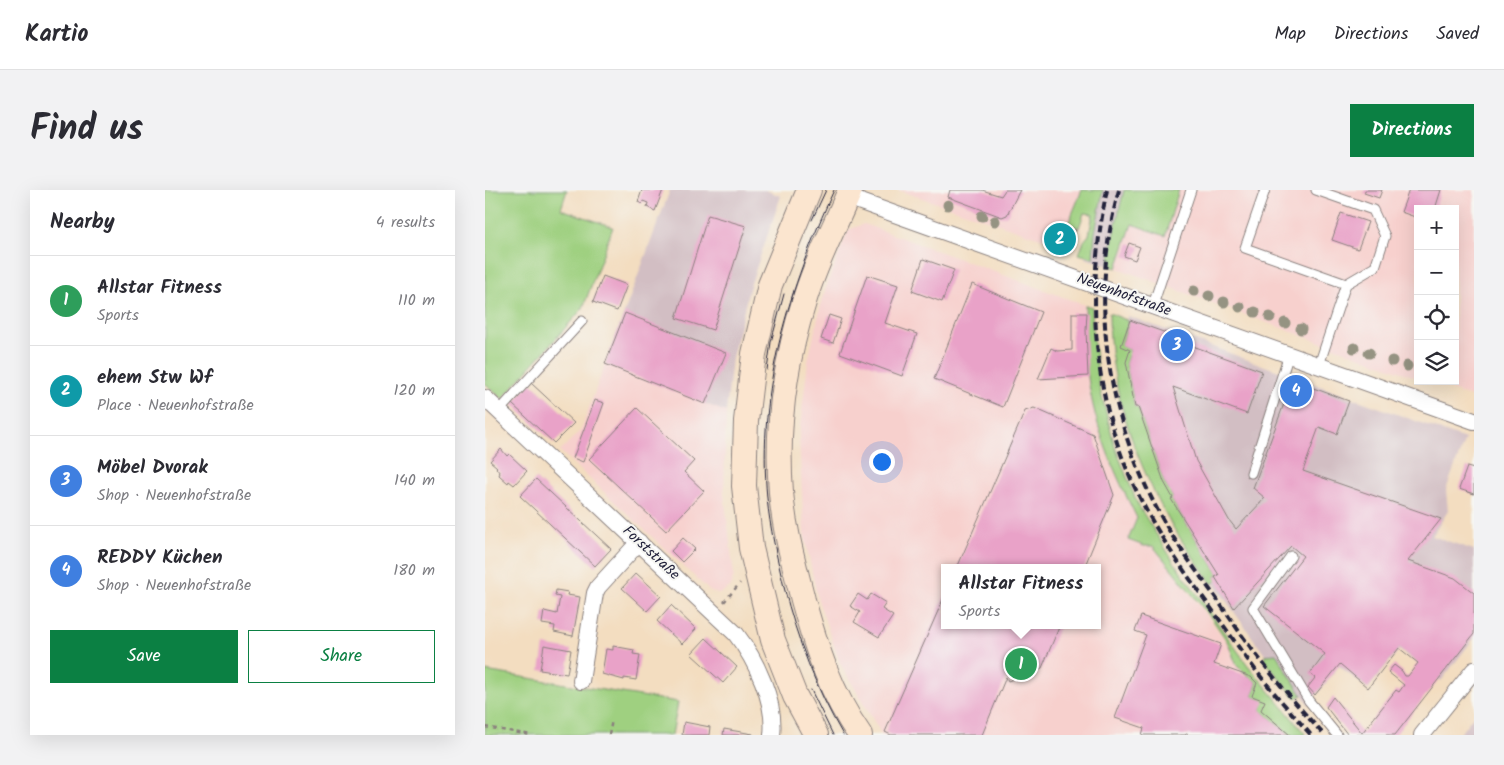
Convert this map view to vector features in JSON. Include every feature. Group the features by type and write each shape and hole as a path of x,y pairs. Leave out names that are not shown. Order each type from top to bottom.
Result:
{"street":[{"path":"809,190 770,285 754,354 746,421 744,486 751,548 773,640 795,696 816,735"},
{"path":"843,192 827,241 804,300 790,353 781,426 781,492 790,551 827,677 860,735"},
{"name":"Neuenhofstraße","path":"843,192 1153,306 1474,420"},
{"name":"Forststraße","path":"485,398 736,634 749,651 770,702 773,725 772,735"},
{"path":"581,681 595,593 598,587 639,542"},
{"path":"1422,735 1474,670"}],"lane":[{"path":"1153,306 1191,190"},
{"path":"1265,190 1245,248 1346,284"},
{"path":"1316,190 1373,210 1385,236 1375,267 1346,284 1319,365"},
{"path":"499,411 581,321"},
{"path":"1251,473 1289,354"},
{"path":"1291,556 1253,608 1309,701 1337,735"}],"path":[{"path":"714,612 740,583 742,575"},
{"path":"609,735 612,720"},
{"path":"485,727 531,735"}],"shaded area":[{"path":"670,190 765,190 781,196 749,289 732,358 726,412 605,364"},
{"path":"898,190 1082,190 1068,224 1060,222 1059,226 1049,223 1043,239"},
{"path":"1096,190 1179,190 1165,236 1132,224 1117,268 1085,258"},
{"path":"1179,190 1474,190 1474,398 1438,385 1459,385 1459,205 1414,205 1414,377 1117,268 1132,224 1165,235"},
{"path":"864,224 1085,305 1088,377 1099,427 1122,488 1140,524 1164,559 1257,683 1299,735 882,735 840,663 818,600 804,534 799,436 808,361 823,296 848,230"},
{"path":"1128,316 1465,439 1446,490 1448,511 1432,536 1474,550 1474,638 1441,681 1399,650 1368,689 1339,666 1309,705 1276,655 1265,655 1212,581 1217,577 1178,522 1137,422 1118,347"},
{"path":"605,364 726,412 724,494 734,575 730,587 719,594 710,591 560,451 581,430"},
{"path":"1474,715 1474,735 1459,735"}],"green space":[{"path":"485,190 567,190 561,209 613,227 583,308 502,399 485,383"},
{"path":"1082,190 1103,190 1095,233 1093,258 1079,254 1084,241 1089,235 1093,214 1084,213 1079,228 1068,224"},
{"path":"1124,190 1179,190 1165,236 1132,224 1117,268 1109,266 1114,232"},
{"path":"1085,305 1092,307 1099,385 1115,447 1138,505 1172,559 1247,664 1306,735 1290,735 1261,710 1264,701 1252,696 1257,683 1237,666 1227,641 1212,619 1153,546 1144,546 1128,540 1137,518 1113,467 1095,414 1087,368"},
{"path":"1109,313 1129,321 1121,346 1130,350 1126,362 1135,407 1138,407 1164,482 1173,498 1171,499 1219,575 1215,577 1217,580 1212,584 1167,517 1134,444 1125,419 1113,367"},
{"path":"1276,654 1302,695 1296,698 1264,660 1265,655"},
{"path":"485,671 678,702 672,735 485,735"}],"building":[{"path":"642,190 663,190 655,211 647,207 648,203 643,201 642,204 638,202"},
{"path":"950,190 982,190 1001,196 1005,190 1020,190 1007,215 1002,217 948,197"},
{"path":"1365,190 1382,190 1379,198 1364,193"},
{"path":"1409,190 1441,190 1436,205 1414,205 1414,217 1401,212"},
{"path":"1341,213 1368,222 1358,249 1332,240"},
{"path":"708,215 746,226 713,330 676,318"},
{"path":"1064,226 1076,230 1074,237 1069,235 1064,248 1052,243 1057,231 1062,233"},
{"path":"1129,243 1140,247 1135,260 1124,256"},
{"path":"923,259 954,270 942,302 912,291"},
{"path":"867,275 898,285 885,323 917,334 902,376 840,353"},
{"path":"603,276 627,285 617,311 593,302"},
{"path":"972,284 1041,312 1003,407 934,379"},
{"path":"625,313 726,353 705,404 605,364"},
{"path":"1072,313 1087,313 1088,376 1038,379 1051,348 1057,351 1072,350"},
{"path":"829,315 841,319 833,343 821,339"},
{"path":"1130,320 1169,334 1168,337 1262,371 1247,414 1173,387 1196,461 1236,529 1265,498 1253,488 1292,382 1297,379 1306,383 1305,385 1349,401 1337,434 1319,427 1303,471 1441,519 1408,561 1455,578 1474,593 1474,634 1395,735 1348,735 1326,707 1333,697 1362,733 1396,690 1399,692 1404,685 1388,672 1394,665 1405,676 1408,676 1418,663 1399,648 1368,688 1340,664 1315,695 1308,687 1315,678 1310,674 1325,654 1264,606 1303,556 1291,546 1234,608 1215,577 1219,575 1171,499 1173,498 1164,482 1138,407 1135,407 1126,362 1130,350 1121,346"},
{"path":"531,383 574,423 554,443 512,404"},
{"path":"595,400 604,403 583,462 573,458"},
{"path":"637,408 694,461 684,472 704,491 666,531 589,459"},
{"path":"1034,408 1093,434 1114,495 1086,564 959,564 1025,411"},
{"path":"501,449 527,471 514,485 509,481 508,483 499,475 497,467 490,461"},
{"path":"1467,467 1474,469 1474,494 1459,489"},
{"path":"536,479 611,549 595,566 520,496"},
{"path":"683,538 695,549 682,562 671,551"},
{"path":"636,573 661,596 647,611 622,588"},
{"path":"556,590 568,592 567,595 580,597 573,636 554,632 555,626 542,624 544,611 557,614 560,597 555,596"},
{"path":"858,594 867,600 871,594 886,603 882,609 893,616 879,637 854,622 860,612 850,606"},
{"path":"941,604 941,629 1058,629 1042,668 1008,681 1006,677 982,735 891,735 885,732"},
{"path":"671,605 696,629 682,644 657,621"},
{"path":"1141,616 1221,644 1214,664 1251,677 1257,683 1252,696 1265,701 1261,710 1290,735 1142,735 1144,728 1115,718 1146,635 1135,631"},
{"path":"706,638 737,667 723,683 691,654"},
{"path":"544,645 571,650 567,674 540,670"},
{"path":"613,646 634,650 633,654 640,655 636,680 624,678 624,680 602,674 606,649 613,650"},
{"path":"684,722 710,727 709,735 682,735"},
{"path":"724,729 753,734 753,735 723,735"}],"tram line":[{"path":"812,220 826,190"},
{"path":"834,190 803,264 780,340 772,378 765,457 770,520 789,606 801,645 816,682 843,735"},
{"path":"767,370 771,342 784,294"},
{"path":"811,690 833,735"}],"railway":[{"path":"1107,190 1096,268 1097,346 1102,385 1111,423 1123,460 1147,511 1183,569 1255,670 1311,735"},
{"path":"1119,190 1110,232 1105,274 1105,317 1108,359 1116,401 1128,442 1144,482 1163,520 1182,550 1252,650 1324,735"}],"place":[{"name":"ehem Stw Wf","path":"1060,239"},
{"name":"Möbel Dvorak","path":"1177,345"},
{"name":"REDDY Küchen","path":"1296,391"},
{"name":"Allstar Fitness","path":"1021,664"}]}
